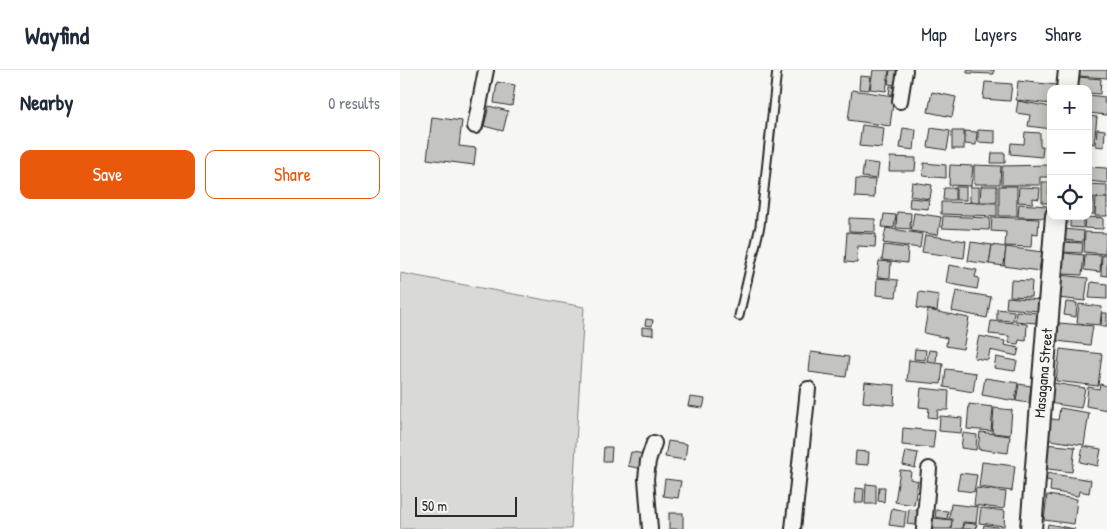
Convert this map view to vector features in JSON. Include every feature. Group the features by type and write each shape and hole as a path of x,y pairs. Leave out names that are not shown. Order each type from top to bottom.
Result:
{"street":[{"path":"475,126 486,70"},
{"path":"900,101 904,70"},
{"path":"1067,85 1069,70"},
{"name":"Masagana Street","path":"1031,529 1056,220"},
{"path":"793,529 808,389"},
{"path":"650,529 646,479 648,461 654,443"},
{"path":"924,529 930,469"}],"lane":[{"path":"739,316 760,226 777,70"}],"shaded area":[{"path":"400,273 584,307 571,529 400,529"}],"building":[{"path":"873,70 889,70 886,91 870,89"},
{"path":"890,70 898,70 896,85 888,84"},
{"path":"967,70 994,70 994,74 967,73"},
{"path":"1078,70 1107,70 1107,78 1078,76"},
{"path":"860,76 871,77 869,90 859,89"},
{"path":"1078,77 1101,79 1100,94 1092,93 1092,85 1077,85"},
{"path":"1018,81 1057,85 1047,85 1047,104 1016,100"},
{"path":"497,82 515,85 512,106 494,103"},
{"path":"985,82 1012,84 1010,101 983,99"},
{"path":"890,86 898,87 897,95 889,94"},
{"path":"852,90 894,96 890,126 848,120"},
{"path":"932,92 956,97 952,117 928,112"},
{"path":"1092,95 1105,97 1104,103 1107,104 1107,115 1092,113"},
{"path":"1018,101 1047,106 1047,128 1028,126 1030,115 1016,113"},
{"path":"489,106 508,111 503,131 484,126"},
{"path":"1092,116 1097,117 1094,144 1092,144"},
{"path":"432,117 462,121 459,146 476,148 474,165 427,159"},
{"path":"862,125 884,128 882,148 859,146"},
{"path":"903,128 916,130 914,150 900,148"},
{"path":"931,128 950,131 947,150 928,147"},
{"path":"1097,129 1105,130 1104,147 1096,146"},
{"path":"978,130 995,131 995,143 978,142"},
{"path":"952,131 964,131 964,149 952,149"},
{"path":"965,131 977,132 976,145 965,144"},
{"path":"1025,132 1040,133 1040,146 1043,146 1042,157 1010,154 1011,143 1024,144"},
{"path":"992,153 1005,153 1005,163 991,163"},
{"path":"890,157 916,158 915,171 889,171"},
{"path":"864,162 879,164 877,179 862,177"},
{"path":"924,163 946,165 946,178 923,176"},
{"path":"950,165 973,166 971,186 949,185"},
{"path":"974,165 1001,166 1000,184 974,184"},
{"path":"1047,165 1047,177 1040,177 1040,185 1002,185 1002,166"},
{"path":"1092,167 1107,168 1107,183 1092,181"},
{"path":"856,179 875,180 874,198 855,197"},
{"path":"912,182 932,185 930,199 910,196"},
{"path":"1042,182 1047,182 1047,203 1042,203"},
{"path":"1092,184 1107,185 1107,198 1092,197"},
{"path":"981,186 997,186 997,202 980,202"},
{"path":"999,186 1017,186 1017,216 999,216"},
{"path":"956,187 966,187 966,200 956,200"},
{"path":"970,187 979,187 979,202 970,202"},
{"path":"1019,187 1040,188 1039,199 1033,198 1033,203 1018,202"},
{"path":"944,188 955,188 955,200 943,200"},
{"path":"910,198 929,200 928,209 909,207"},
{"path":"1096,198 1107,198 1107,216 1095,216"},
{"path":"1092,199 1094,199 1094,214 1092,214"},
{"path":"941,202 997,203 997,216 941,214"},
{"path":"1019,204 1047,206 1046,218 1018,217"},
{"path":"897,212 911,213 910,229 896,228"},
{"path":"914,213 941,217 938,235 911,231"},
{"path":"884,214 896,215 894,228 882,227"},
{"path":"943,216 990,218 989,230 942,228"},
{"path":"992,217 1039,219 1038,234 1032,233 1031,247 1005,246 1006,232 991,231"},
{"path":"1092,217 1103,218 1103,229 1084,228 1085,220 1092,220"},
{"path":"849,218 875,219 875,232 849,231"},
{"path":"1070,220 1083,220 1083,228 1070,227"},
{"path":"886,228 922,234 920,248 883,243"},
{"path":"1064,229 1084,231 1083,242 1063,240"},
{"path":"847,232 876,234 875,247 858,246 857,263 845,262"},
{"path":"1085,232 1106,233 1105,254 1084,252"},
{"path":"925,235 966,241 964,258 922,252"},
{"path":"971,242 992,245 989,264 968,261"},
{"path":"1063,242 1083,243 1082,253 1063,252"},
{"path":"884,245 908,248 907,263 882,260"},
{"path":"992,245 1006,247 1004,266 989,264"},
{"path":"1006,247 1042,252 1039,271 1004,266"},
{"path":"1064,253 1084,255 1082,275 1063,274"},
{"path":"1085,254 1101,255 1100,272 1084,270"},
{"path":"1102,255 1107,255 1107,276 1101,275"},
{"path":"879,261 891,262 890,278 877,277"},
{"path":"949,265 977,270 975,277 979,278 977,289 946,283"},
{"path":"1060,275 1088,278 1085,301 1057,298"},
{"path":"877,278 898,280 896,297 876,295"},
{"path":"1011,280 1032,281 1031,297 1010,296"},
{"path":"1091,282 1107,284 1107,299 1089,298"},
{"path":"956,291 991,297 987,318 952,311"},
{"path":"919,292 939,295 937,311 917,308"},
{"path":"1007,297 1040,300 1039,311 1006,308"},
{"path":"1066,302 1077,303 1076,317 1064,315"},
{"path":"1079,304 1102,307 1100,325 1077,323"},
{"path":"997,309 1014,311 1013,321 997,320"},
{"path":"928,310 969,318 963,349 946,346 947,338 924,333"},
{"path":"1016,311 1037,313 1036,323 1015,321"},
{"path":"1102,313 1107,313 1107,326 1101,326"},
{"path":"646,319 653,320 652,326 645,325"},
{"path":"991,321 1027,324 1026,341 1019,340 1018,344 1009,343 1009,336 989,334"},
{"path":"1059,323 1093,326 1090,345 1057,341"},
{"path":"642,327 653,328 653,335 642,334"},
{"path":"979,336 1005,341 1004,345 1019,348 1017,356 990,350 988,360 974,358"},
{"path":"915,349 926,350 925,360 914,359"},
{"path":"1060,349 1102,354 1098,386 1056,381"},
{"path":"929,350 937,351 936,362 927,361"},
{"path":"811,352 849,357 846,377 809,372"},
{"path":"996,357 1017,361 1015,371 994,368"},
{"path":"909,360 943,364 941,384 907,381"},
{"path":"946,369 976,373 973,392 944,387"},
{"path":"985,378 1018,383 1015,401 982,395"},
{"path":"865,382 895,385 894,405 863,402"},
{"path":"1053,383 1085,388 1081,408 1049,403"},
{"path":"1019,384 1031,386 1029,403 1016,401"},
{"path":"1100,384 1107,386 1107,410 1086,406 1088,387 1099,389"},
{"path":"921,388 949,391 948,410 938,410 937,418 928,417 929,408 919,407"},
{"path":"690,397 705,399 703,408 688,406"},
{"path":"969,404 993,407 991,431 967,429"},
{"path":"994,408 1012,410 1010,435 992,433"},
{"path":"1060,408 1089,413 1084,445 1044,439 1047,418 1058,420"},
{"path":"940,416 962,418 961,433 939,431"},
{"path":"903,428 935,431 933,448 902,445"},
{"path":"980,432 1010,436 1008,453 978,449"},
{"path":"963,433 977,435 976,450 961,448"},
{"path":"668,441 687,444 685,460 665,457"},
{"path":"1044,444 1075,447 1072,472 1041,468"},
{"path":"1083,446 1101,449 1098,466 1080,462"},
{"path":"604,447 612,447 611,461 603,461"},
{"path":"856,451 869,452 868,465 855,464"},
{"path":"906,451 918,453 915,468 903,465"},
{"path":"631,452 646,454 643,469 628,466"},
{"path":"982,462 1015,466 1012,491 979,487"},
{"path":"900,470 911,471 910,479 918,481 914,505 895,502"},
{"path":"1040,472 1091,480 1089,493 1079,491 1078,496 1050,491 1051,481 1039,478"},
{"path":"960,473 977,475 974,492 957,490"},
{"path":"665,479 681,481 678,498 663,496"},
{"path":"866,484 876,485 876,504 865,504"},
{"path":"879,487 885,487 884,502 878,501"},
{"path":"856,488 864,489 863,503 855,503"},
{"path":"976,488 1006,492 1004,509 974,505"},
{"path":"1047,495 1077,499 1074,524 1044,520"},
{"path":"951,504 978,507 976,523 963,522 962,529 951,529 952,519 949,519"},
{"path":"892,508 906,511 904,527 889,525"},
{"path":"981,508 1005,511 1004,526 979,523"},
{"path":"909,509 924,511 922,526 907,524"},
{"path":"936,510 948,511 947,519 935,517"},
{"path":"669,513 683,513 683,529 669,529"},
{"path":"933,518 952,520 951,529 932,529"},
{"path":"964,523 977,524 976,529 963,529"},
{"path":"1048,524 1075,529 1047,529"},
{"path":"984,525 1009,529 983,529"}]}
